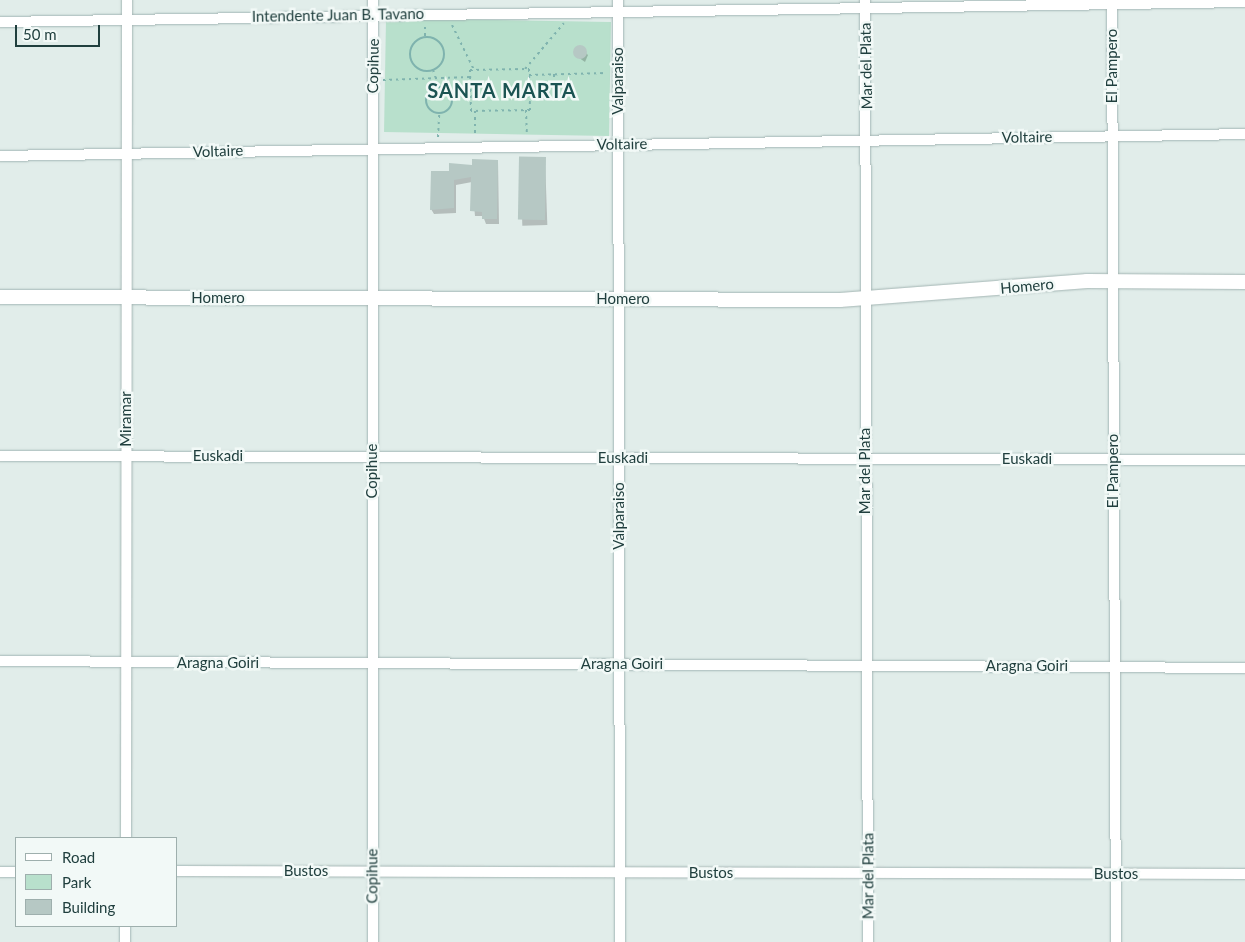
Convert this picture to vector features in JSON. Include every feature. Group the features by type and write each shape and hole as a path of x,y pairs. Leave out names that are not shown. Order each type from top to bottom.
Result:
{"main road":[{"name":"Homero","path":"0,297 370,300 618,298 867,300 1114,282 1245,282"}],"street":[{"name":"Miramar","path":"126,837 127,0"},
{"name":"Copihue","path":"373,0 374,80 371,146 370,300 373,457 371,664 373,942"},
{"name":"Valparaiso","path":"618,0 620,942"},
{"name":"El Pampero","path":"1112,2 1116,942"},
{"name":"Intendente Juan B. Tavano","path":"0,22 127,21 576,10 618,11 865,4 1245,2"},
{"name":"Mar del Plata","path":"865,4 868,942"},
{"name":"Voltaire","path":"0,156 126,155 371,146 527,146 1245,134"},
{"name":"Euskadi","path":"0,456 1245,460"},
{"name":"Aragna Goiri","path":"0,661 1245,668"},
{"name":"Bustos","path":"178,871 1245,874"},
{"path":"0,872 15,872"},
{"path":"125,927 125,942"}],"path":[{"path":"474,70 525,68 576,10"},
{"path":"446,13 474,70"},
{"path":"428,35 439,42 444,56 433,70 426,72 414,67 409,55 413,42 428,35"},
{"path":"474,70 470,77 471,111 530,110 530,74 525,68"},
{"path":"433,70 438,78 439,87"},
{"path":"530,74 617,73"},
{"path":"554,74 554,88"},
{"path":"374,80 470,77"},
{"path":"439,87 450,91 453,100 448,111 439,114 429,110 425,100 431,88 439,87"},
{"path":"526,110 527,146"},
{"path":"475,111 475,146"},
{"path":"438,146 439,114"}],"green space":[{"path":"386,18 611,22 609,136 384,132"}],"building":[{"path":"577,45 583,45 587,52 583,59 577,59 573,55 573,49"},
{"path":"519,157 546,157 545,220 518,220"},
{"path":"472,159 498,160 497,219 482,219 482,212 470,211 471,177 454,180 454,208 430,210 431,171 449,171 449,163 472,165"}],"district":[{"name":"SANTA MARTA","path":"502,90"}]}
